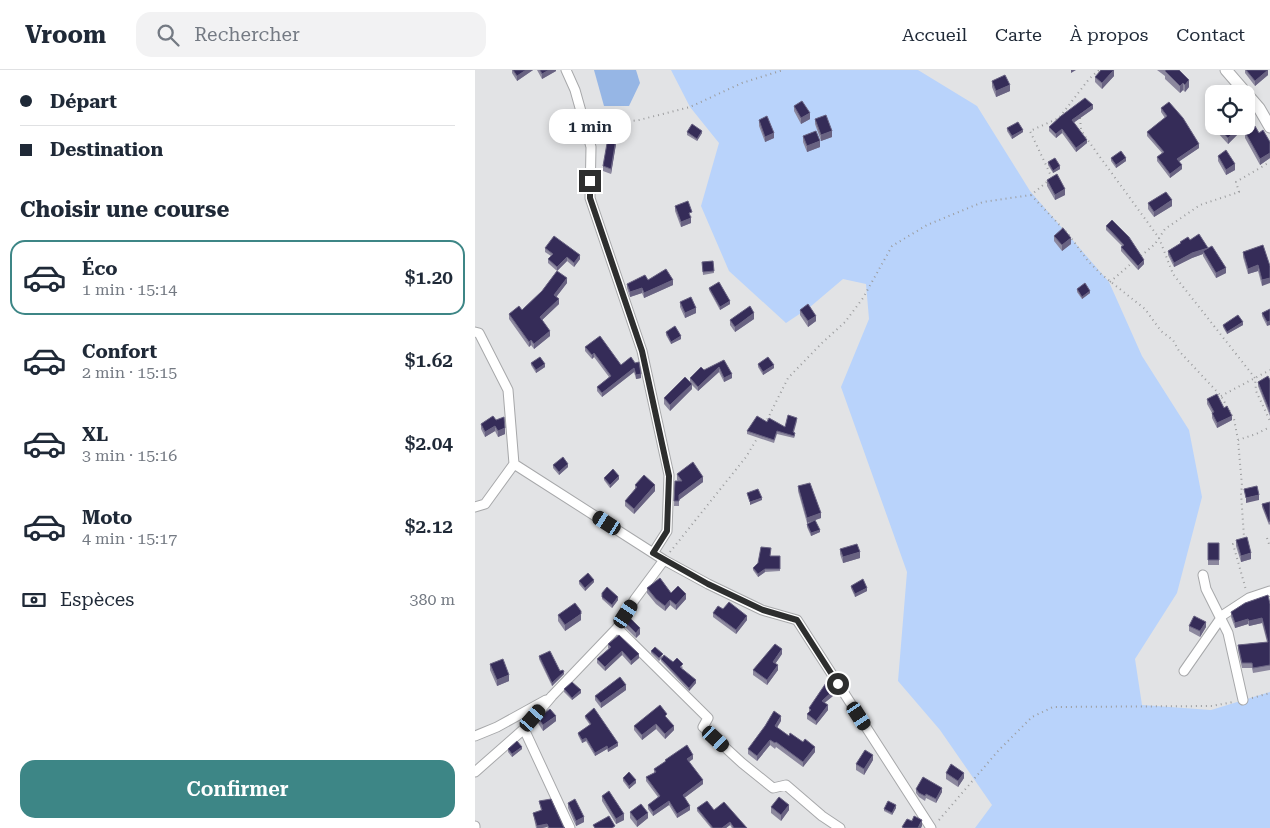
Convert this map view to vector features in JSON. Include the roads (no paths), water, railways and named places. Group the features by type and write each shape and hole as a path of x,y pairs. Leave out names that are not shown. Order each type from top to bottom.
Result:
{"street":[{"path":"566,70 575,90 591,147 590,198 642,351 669,476 667,531 653,553"},
{"path":"1226,70 1259,108 1270,127"},
{"path":"475,332 479,333 508,390 514,464 485,504 475,507"},
{"path":"514,464 664,560 708,584 763,610 797,620 931,828"},
{"path":"475,772 524,729 552,696 617,628 635,599 664,560"},
{"path":"1203,575 1206,589 1228,633 1243,700"},
{"path":"1184,671 1223,615 1249,598 1270,591"},
{"path":"617,628 708,718 703,727 742,763 773,788 786,785 822,816 840,828"},
{"path":"475,736 497,727 552,696"},
{"path":"524,729 569,828"}]}
